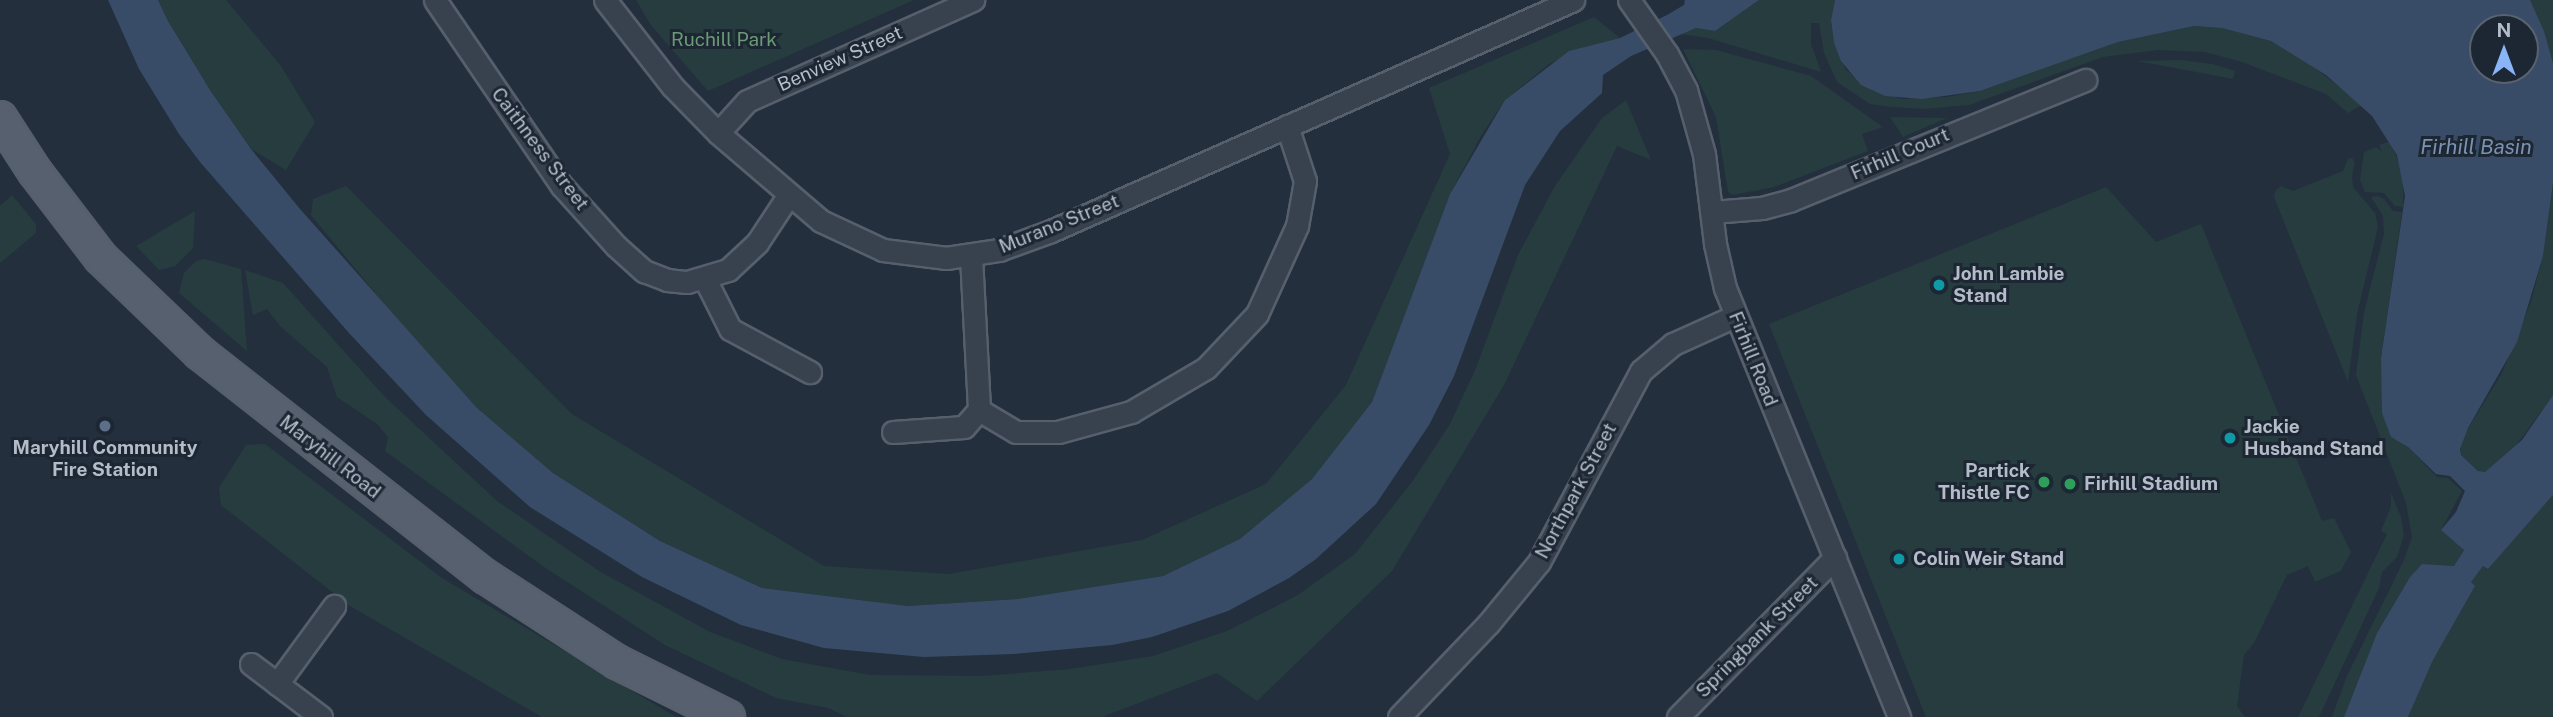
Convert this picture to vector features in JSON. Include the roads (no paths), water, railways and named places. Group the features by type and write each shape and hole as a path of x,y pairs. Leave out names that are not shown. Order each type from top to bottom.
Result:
{"main road":[{"name":"Maryhill Road","path":"0,118 35,172 101,258 200,353 486,577 617,662 728,717"}],"street":[{"name":"Caithness Street","path":"435,0 555,176 616,246 644,271 667,280 687,282 705,279 728,270 757,243 788,196"},
{"name":"Murano Street","path":"606,0 674,87 718,133 788,196 821,221 883,250 917,256 971,256 1051,232 1573,0"},
{"name":"Benview Street","path":"718,133 747,101 973,0"},
{"name":"Firhill Road","path":"1629,0 1667,54 1686,90 1698,126 1717,257 1735,316 1899,717"},
{"name":"Firhill Court","path":"1712,212 1762,208 1791,201 2085,80"},
{"path":"979,410 1016,432 1058,432 1131,412 1206,368 1257,314 1297,226 1305,181 1287,126"},
{"path":"893,432 964,427 979,410 971,256"},
{"path":"705,279 730,328 810,372"},
{"name":"Northpark Street","path":"1399,717 1488,624 1539,562 1641,371 1673,344 1735,316"},
{"name":"Springbank Street","path":"1678,717 1835,557"},
{"path":"277,684 334,606"},
{"path":"251,664 321,717"}],"water":[{"path":"108,0 158,0 210,90 251,149 300,209 476,407 553,473 660,541 762,588 908,606 1018,599 1163,576 1240,539 1312,479 1372,402 1450,194 1505,100 1569,51 1620,38 1667,15 1684,5 1685,0 1759,0 1715,31 1696,28 1631,56 1603,75 1602,93 1560,131 1525,185 1454,376 1429,425 1376,504 1316,559 1289,578 1228,611 1152,637 1112,645 1014,654 924,657 824,648 741,625 642,577 530,507 426,415 349,333 200,162 179,134 139,69"},
{"name":"Firhill Basin","path":"1835,0 2530,0 2536,14 2469,14 2469,84 2539,84 2539,20 2553,63 2553,183 2543,256 2517,342 2468,428 2460,449 2461,455 2478,471 2485,472 2522,440 2553,395 2553,495 2488,569 2483,566 2471,582 2475,586 2433,660 2408,717 2344,717 2377,633 2410,577 2422,564 2454,566 2464,550 2441,530 2456,512 2465,491 2450,476 2436,474 2408,447 2391,437 2382,413 2381,358 2405,196 2397,155 2372,116 2326,75 2271,41 2222,28 2194,26 2118,42 1980,91 1922,99 1885,96 1861,85 1841,61 1834,43 1831,20"}],"place":[{"name":"John Lambie Stand","path":"1939,285"},
{"name":"Maryhill Community Fire Station","path":"105,426"},
{"name":"Jackie Husband Stand","path":"2230,438"},
{"name":"Partick Thistle FC","path":"2044,482"},
{"name":"Firhill Stadium","path":"2070,484"},
{"name":"Colin Weir Stand","path":"1899,559"}],"park label":[{"name":"Ruchill Park","path":"724,40"}]}
